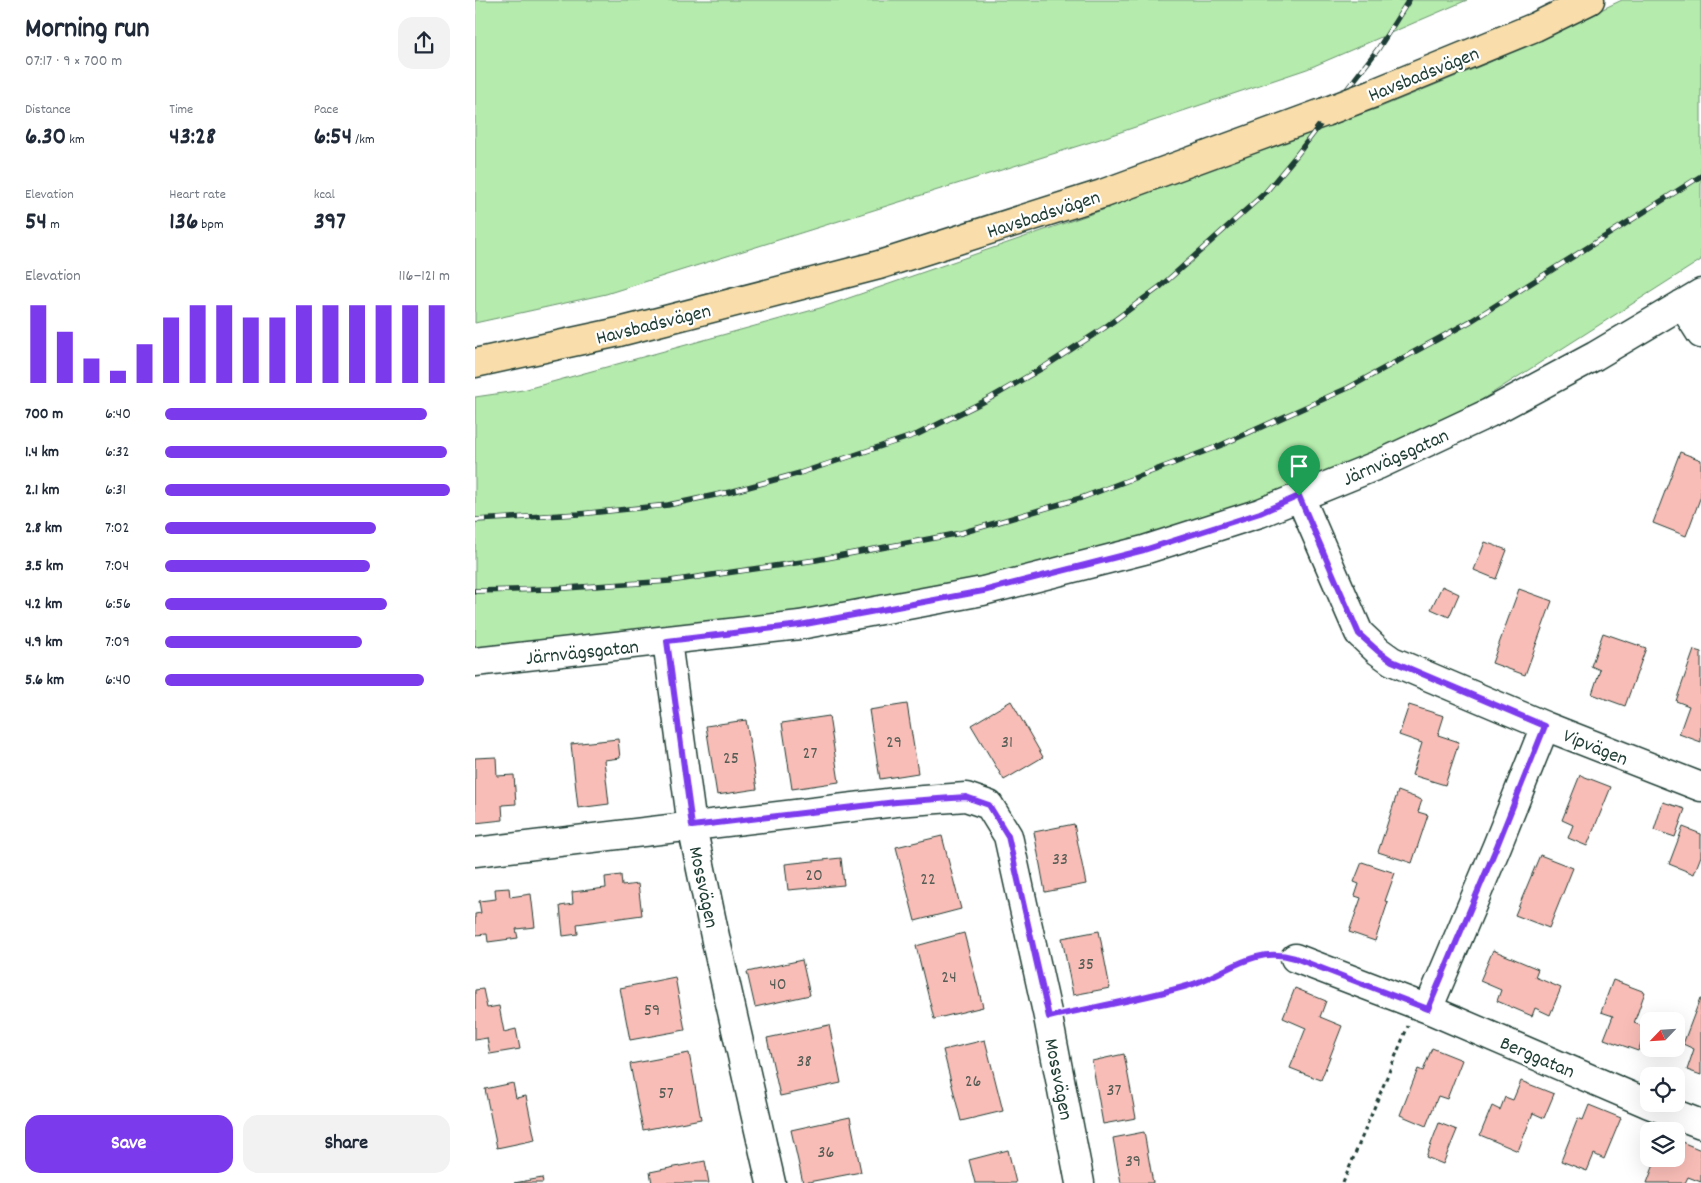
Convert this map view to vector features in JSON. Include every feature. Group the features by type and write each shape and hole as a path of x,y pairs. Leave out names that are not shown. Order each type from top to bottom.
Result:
{"main road":[{"name":"Havsbadsvägen","path":"475,362 619,332 879,265 1102,194 1373,93 1535,27 1590,0"}],"street":[{"path":"1691,298 1701,334"},
{"name":"Järnvägsgatan","path":"475,662 800,625 983,591 1144,550 1260,513 1378,465 1489,413 1595,356 1691,298"},
{"name":"Vipvägen","path":"1299,496 1359,634 1392,661 1545,726 1701,787"},
{"name":"Mossvägen","path":"667,641 692,826 717,946 771,1183"},
{"path":"1422,1006 1497,846 1545,726"},
{"name":"Mossvägen","path":"475,852 896,802 966,797 989,805 1008,836 1049,1017 1080,1183"},
{"name":"Berggatan","path":"1295,958 1422,1006 1640,1100"},
{"name":"Berggatan","path":"1670,1112 1701,1124"}],"path":[{"path":"1049,1017 1189,985 1241,961 1259,956 1277,954 1295,958"},
{"path":"1343,1183 1422,1006"}],"green space":[{"path":"475,0 1467,0 1307,69 1094,141 606,294 475,323"},
{"path":"1622,0 1701,0 1701,260 1483,399 1284,501 1106,564 475,665 475,397 523,390 820,308 1108,208 1230,156 1376,109 1488,63"}],"building":[{"path":"1680,452 1701,460 1701,496 1686,536 1653,523"},
{"path":"1485,542 1507,550 1496,579 1474,570"},
{"path":"1442,586 1459,594 1449,617 1431,609"},
{"path":"1519,589 1552,601 1525,675 1492,663"},
{"path":"1603,633 1646,648 1625,706 1592,694 1600,670 1591,666"},
{"path":"1694,650 1701,652 1701,742 1679,734 1689,706 1676,701"},
{"path":"1011,701 1043,757 1004,780 971,725"},
{"path":"907,704 918,773 880,779 869,710"},
{"path":"1409,705 1444,716 1438,735 1459,742 1445,785 1412,775 1422,743 1399,735"},
{"path":"829,716 839,782 792,789 782,723"},
{"path":"746,720 757,789 717,795 706,726"},
{"path":"618,739 620,758 604,760 609,804 578,808 571,744"},
{"path":"496,757 497,776 514,775 516,804 502,805 503,820 475,823 475,758"},
{"path":"1580,775 1611,787 1587,846 1568,838 1573,825 1562,820"},
{"path":"1398,791 1422,800 1418,812 1428,815 1412,863 1378,852"},
{"path":"1663,802 1685,809 1675,837 1654,830"},
{"path":"1074,824 1086,884 1045,892 1034,832"},
{"path":"1683,827 1701,834 1701,856 1694,874 1669,864"},
{"path":"942,836 961,909 915,921 896,847"},
{"path":"1540,855 1573,868 1549,928 1515,915"},
{"path":"841,858 844,885 788,890 785,864"},
{"path":"1362,862 1395,873 1385,901 1388,902 1375,941 1349,932 1361,898 1355,896 1359,884 1354,882"},
{"path":"621,875 622,886 638,884 642,915 577,924 578,934 563,936 560,906 573,904 572,892 606,888 605,877"},
{"path":"509,888 510,897 531,894 535,927 516,929 518,938 488,942 487,934 475,935 475,914 481,913 479,901 496,899 495,889"},
{"path":"1099,931 1110,988 1073,995 1062,938"},
{"path":"964,933 983,1007 934,1019 916,946"},
{"path":"1493,950 1538,969 1535,977 1561,988 1550,1015 1535,1008 1532,1016 1497,1001 1501,990 1480,981"},
{"path":"802,960 810,995 755,1007 747,972"},
{"path":"675,977 685,1030 630,1040 620,988"},
{"path":"1613,980 1645,992 1634,1023 1640,1025 1640,1046 1638,1051 1604,1039 1613,1016 1601,1012"},
{"path":"1295,988 1326,1001 1320,1017 1342,1026 1321,1080 1290,1068 1306,1028 1283,1018"},
{"path":"483,989 487,1008 499,1006 504,1032 516,1029 520,1049 490,1054 487,1038 475,1040 475,990"},
{"path":"1701,999 1701,1075 1687,1070 1694,1049 1685,1045 1685,1039"},
{"path":"829,1025 841,1083 780,1096 767,1038"},
{"path":"985,1040 1003,1111 961,1121 943,1050"},
{"path":"1432,1048 1462,1060 1447,1099 1438,1096 1426,1126 1400,1115 1418,1069 1423,1071"},
{"path":"689,1053 701,1119 643,1130 630,1064"},
{"path":"1124,1054 1136,1118 1103,1124 1092,1061"},
{"path":"1521,1081 1554,1094 1544,1118 1533,1113 1518,1151 1480,1135 1492,1106 1500,1110 1505,1097 1513,1100"},
{"path":"513,1083 516,1098 526,1096 535,1140 497,1148 485,1089"},
{"path":"1589,1105 1621,1118 1604,1159 1594,1154 1587,1171 1561,1161 1578,1118 1583,1120"},
{"path":"850,1117 861,1172 803,1183 791,1130"},
{"path":"1439,1123 1457,1130 1443,1164 1426,1157"},
{"path":"1144,1132 1153,1183 1121,1183 1113,1138"},
{"path":"1685,1143 1701,1150 1701,1182 1688,1177 1685,1183 1647,1183 1653,1167 1685,1167"},
{"path":"1008,1150 1016,1183 975,1183 969,1160"},
{"path":"705,1161 709,1183 652,1183 650,1172"},
{"path":"542,1178 543,1183 514,1183"}],"railway":[{"path":"475,520 579,514 668,505 730,492 800,473 918,434 987,400 1044,367 1104,328 1161,286 1265,193 1296,156 1378,49 1409,0"},
{"path":"475,591 551,589 670,581 816,560 961,533 1081,498 1219,446 1348,388 1471,321 1701,176"}],"route":[{"path":"1299,496 1359,634 1392,661 1545,726 1428,1009 1295,958 1277,954 1241,961 1189,985 1049,1017 1008,836 989,805 966,797 896,802 692,826 667,641 800,625 983,591 1144,550 1260,513 1299,496"}]}
